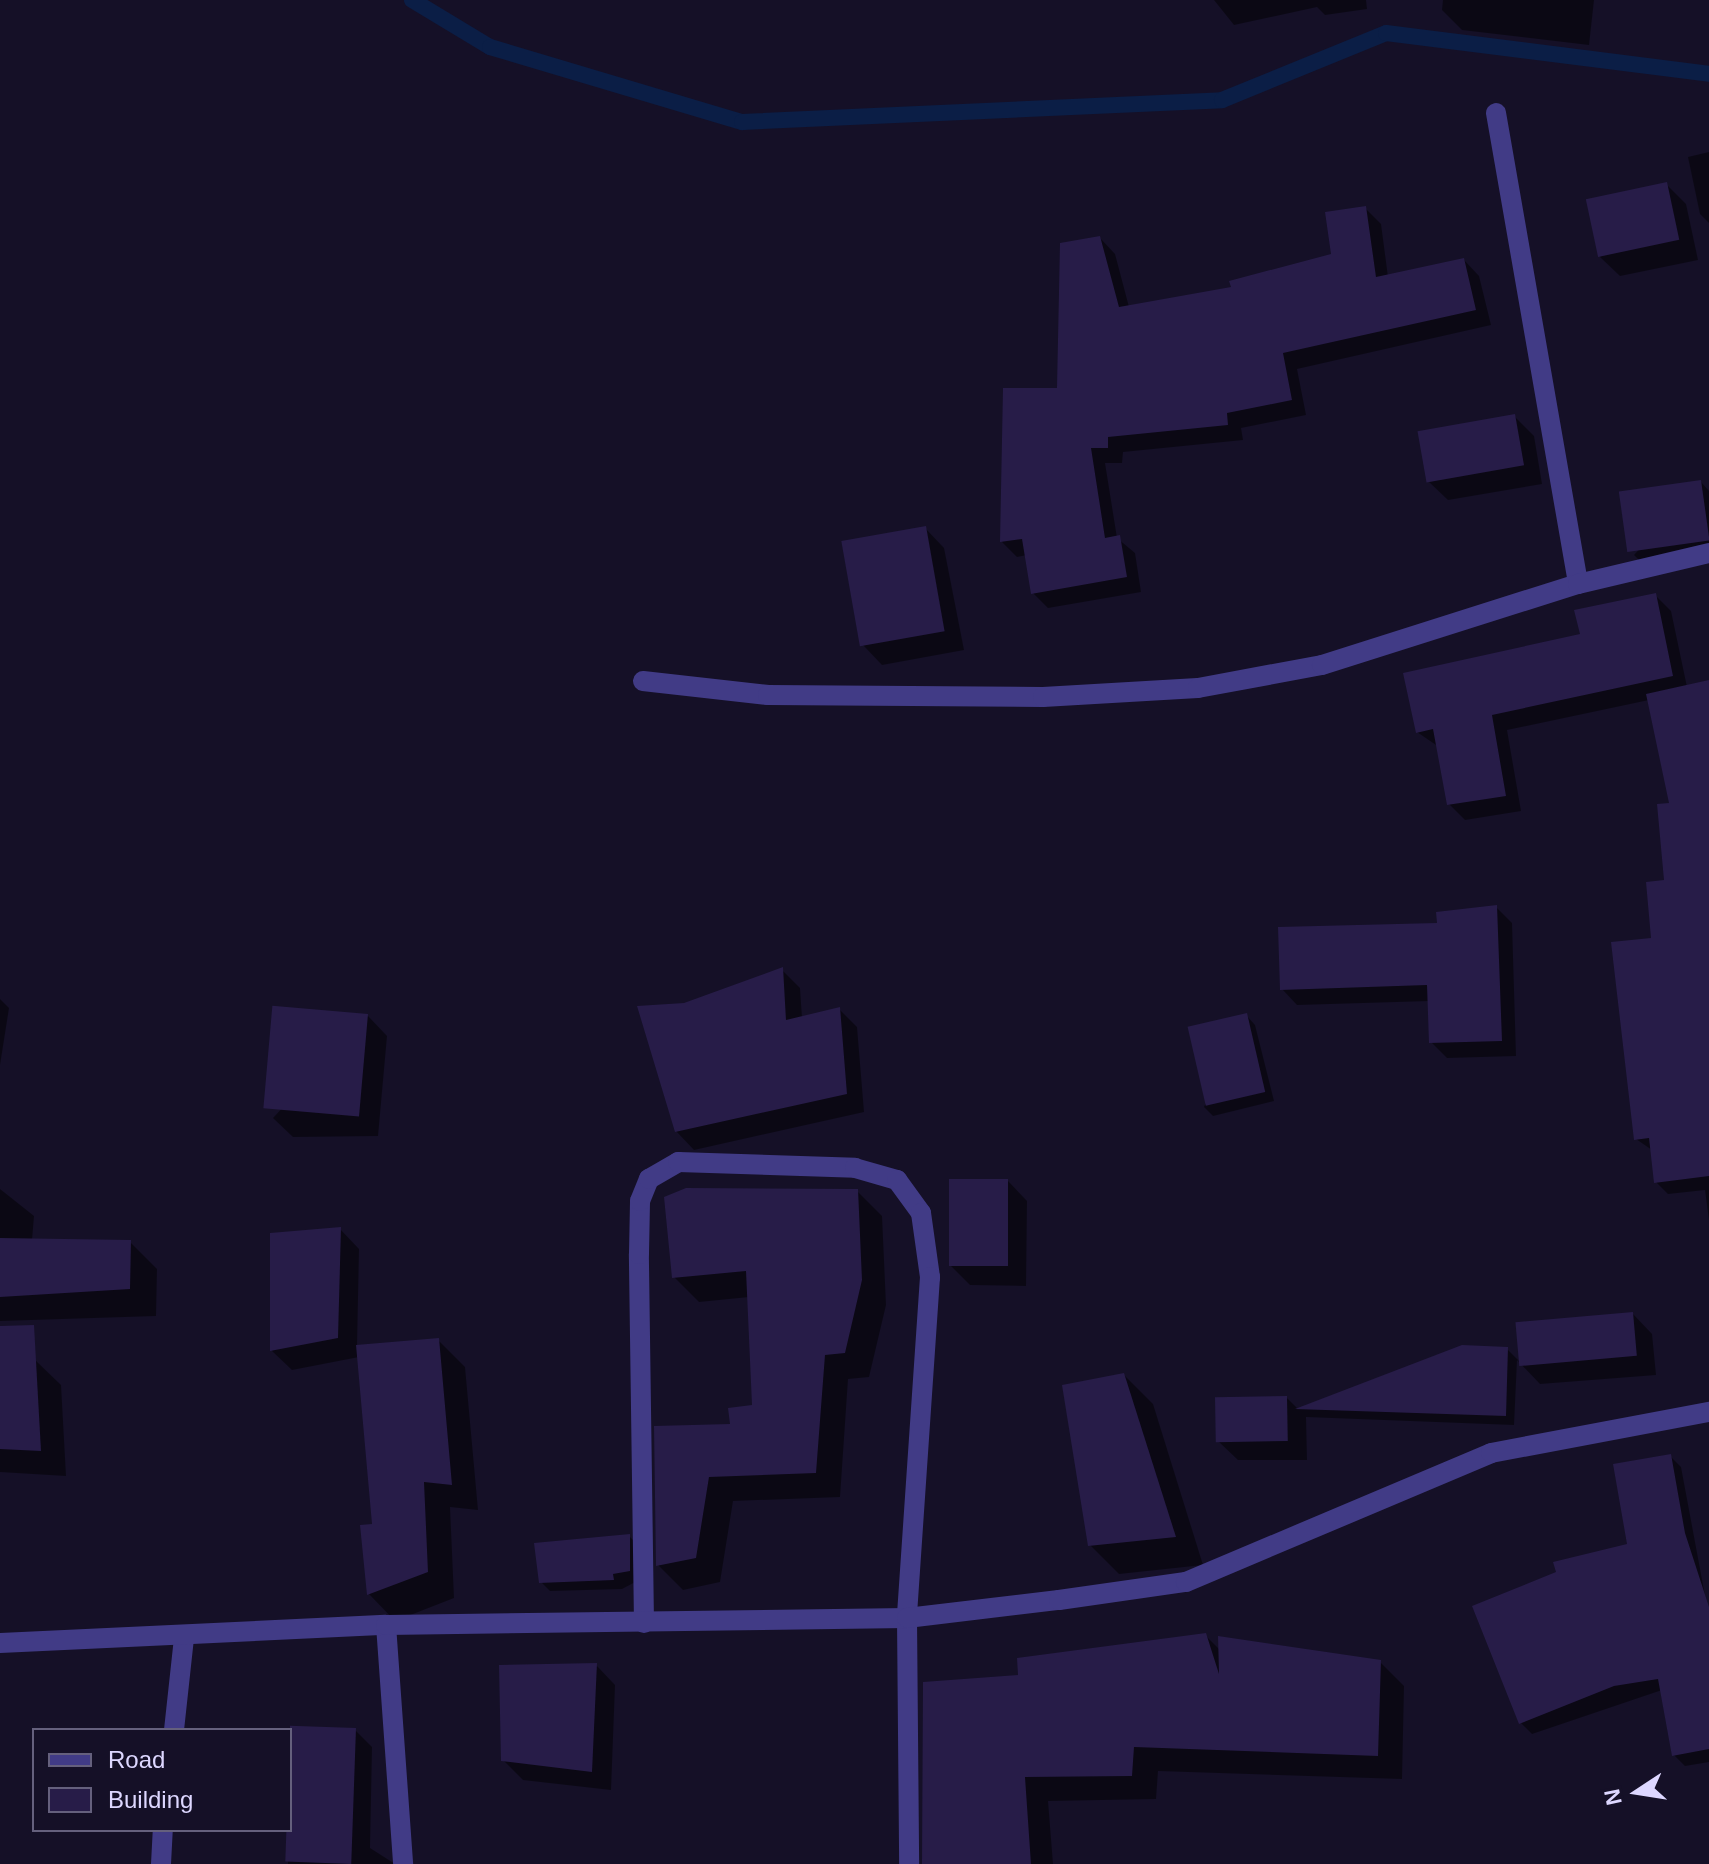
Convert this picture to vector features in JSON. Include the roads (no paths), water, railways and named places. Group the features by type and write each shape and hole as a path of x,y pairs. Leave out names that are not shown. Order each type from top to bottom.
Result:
{"street":[{"path":"1496,113 1578,584"},
{"path":"643,681 768,695 1043,697 1198,688 1322,665 1578,584 1709,553"},
{"path":"644,1623 640,1201 649,1179 678,1162 855,1168 897,1180 921,1213 930,1277 907,1618 909,1864"},
{"path":"0,1643 184,1638 386,1625 907,1618 1186,1582 1491,1453 1709,1412"},
{"path":"386,1625 403,1864"},
{"path":"174,1728 184,1638"},
{"path":"161,1864 163,1832"}],"waterway":[{"path":"412,0 490,47 742,122 1222,100 1386,33 1709,74"}]}
